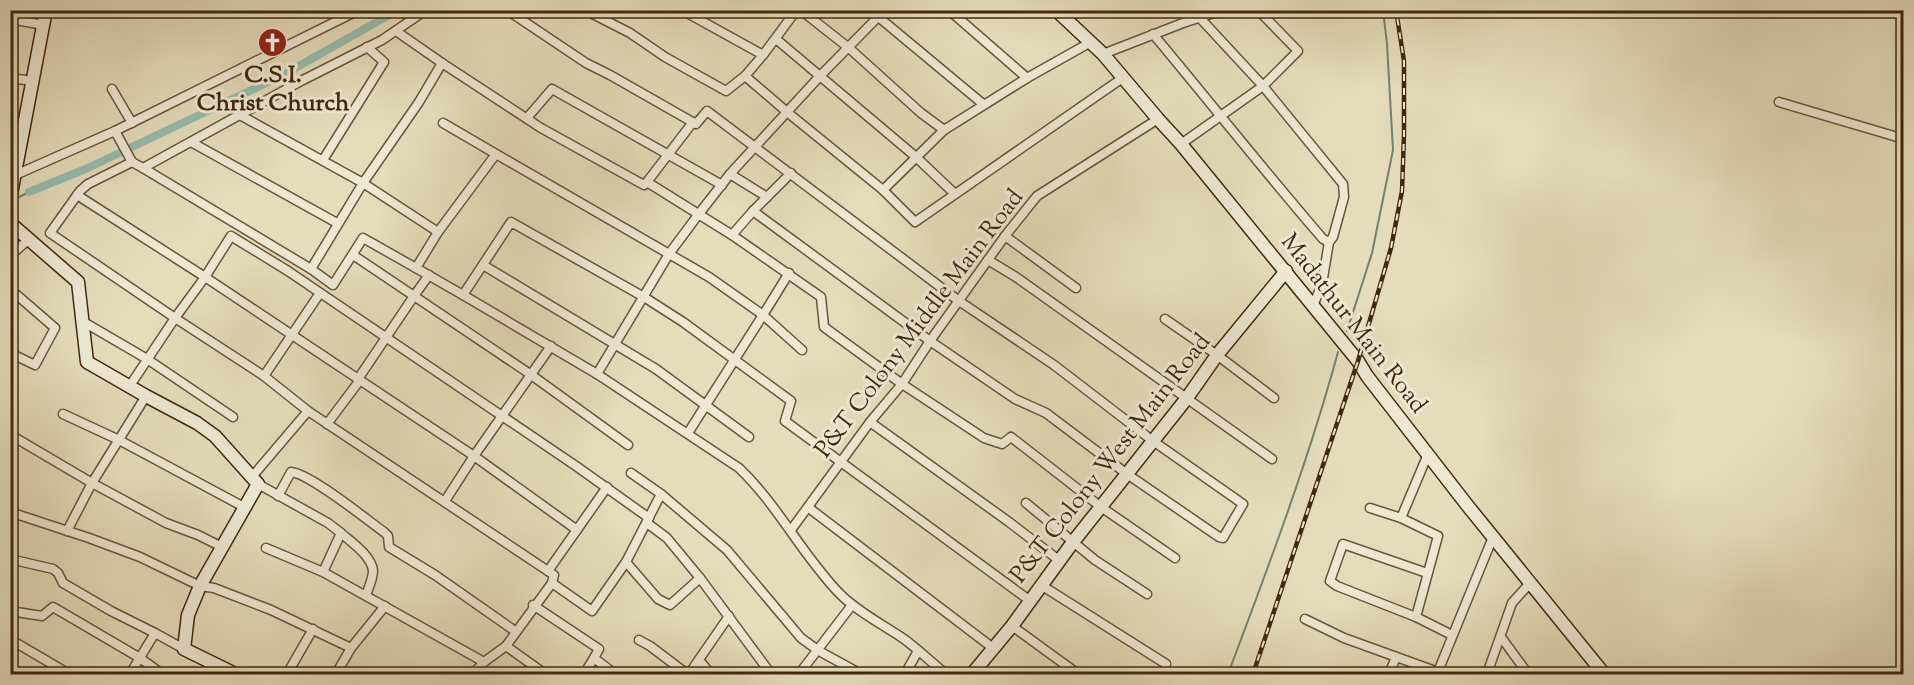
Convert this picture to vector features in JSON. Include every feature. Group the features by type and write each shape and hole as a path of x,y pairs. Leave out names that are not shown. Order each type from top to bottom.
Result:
{"street":[{"path":"11,183 24,129 46,10"},
{"path":"11,183 358,10"},
{"path":"143,168 396,31 426,10"},
{"path":"507,10 586,63 696,124 707,111 959,301 1054,365 1153,441 1243,504 1223,538 1127,474 1046,413 1015,399 930,341 753,211"},
{"path":"585,10 630,33 665,57 726,91 745,76 763,55 793,11 802,11 849,48 921,113 944,130"},
{"path":"870,10 983,104"},
{"path":"597,374 669,254 730,174 820,76 878,17 890,10"},
{"path":"949,10 1027,78"},
{"name":"Madathur Main Road","path":"1056,10 1103,54 1181,144 1358,361 1493,537 1604,675"},
{"path":"1103,54 1223,10"},
{"path":"1181,144 1263,86 1298,51 1258,10"},
{"path":"688,12 763,55"},
{"path":"1200,18 1263,86 1343,184 1344,197 1333,237 1329,242 1322,284 1313,306"},
{"path":"10,19 44,24"},
{"path":"396,31 527,118 644,185 693,122"},
{"path":"1153,34 1280,189 1323,239 1329,242"},
{"path":"776,39 955,194"},
{"path":"883,189 944,130 983,104 1091,42"},
{"path":"323,160 384,62 367,47"},
{"path":"311,269 337,223 419,102 442,63"},
{"path":"745,76 883,189 915,222 1124,77"},
{"path":"10,78 33,81"},
{"path":"112,89 132,123"},
{"path":"527,118 552,89 722,185"},
{"path":"1779,102 1904,139"},
{"path":"240,115 363,183 438,232"},
{"name":"P&T Colony Middle Main Road","path":"791,530 870,422 902,384 1005,236 1037,196 1158,119"},
{"path":"443,123 709,277 763,315 802,350"},
{"path":"10,126 24,129"},
{"path":"115,131 132,162 311,269 333,285 363,238 551,346 688,433 739,468 755,483 822,574 852,605 906,640 946,675"},
{"path":"191,142 337,223"},
{"path":"416,268 438,232 496,154"},
{"path":"132,162 88,184 50,232 264,376 327,424 554,575 552,582 533,605 506,646 484,662 473,675"},
{"path":"732,235 766,196 791,173"},
{"path":"730,174 766,196"},
{"path":"647,182 732,235 821,297 824,327 902,384 984,438 1002,444 1011,437 1101,507 1175,558"},
{"path":"77,195 474,456 577,530"},
{"path":"463,295 511,222 644,297 734,359 791,401 784,421 1029,600"},
{"path":"10,223 78,282 87,362 197,423 216,436 254,481 341,532 371,563 373,572 366,595"},
{"path":"129,387 205,277 237,225"},
{"path":"231,236 320,292 607,487 667,538 729,616 771,675"},
{"path":"1005,236 1076,288"},
{"path":"10,256 28,239"},
{"path":"353,255 530,374 628,446"},
{"path":"988,260 1272,459"},
{"path":"483,265 656,369 749,437"},
{"name":"P&T Colony West Main Road","path":"979,673 993,648 1012,626 1073,542 1187,398 1217,354 1286,272"},
{"path":"688,433 789,273"},
{"path":"327,424 429,275"},
{"path":"10,289 55,328 35,365 10,353"},
{"path":"264,376 320,292"},
{"path":"1165,319 1217,354 1274,398"},
{"path":"82,321 147,359 233,417"},
{"path":"445,501 551,346"},
{"path":"67,531 92,483 146,396"},
{"path":"184,649 189,615 200,586 244,507 254,481 308,411"},
{"path":"63,414 119,440 244,507"},
{"path":"870,422 1060,561"},
{"path":"14,437 165,523 222,547"},
{"path":"1401,518 1428,454"},
{"path":"278,496 291,471 301,474 339,498 384,532 388,536 389,547 435,575 515,631"},
{"path":"631,473 661,494 727,550 801,638 861,675"},
{"path":"548,572 607,487"},
{"path":"552,582 592,611 626,562 661,494"},
{"path":"1026,503 1095,560 1147,594"},
{"path":"809,508 993,648"},
{"path":"1370,508 1401,518 1438,536 1416,617"},
{"path":"10,512 140,557 200,586 214,588 272,610 351,648"},
{"path":"323,572 341,532"},
{"path":"1305,619 1344,638 1437,673 1493,537"},
{"path":"1427,573 1343,544 1330,581 1337,586 1416,617 1452,635"},
{"path":"266,548 323,572 484,662"},
{"path":"10,558 53,569 63,583 227,672"},
{"path":"626,562 658,599 670,605 700,578"},
{"path":"1486,675 1512,603 1530,582"},
{"path":"1041,585 1166,664"},
{"path":"533,605 599,649 584,675"},
{"path":"799,675 852,605"},
{"path":"340,673 351,648 385,606"},
{"path":"10,611 42,616 53,607 140,658 162,675"},
{"path":"639,640 688,675 729,616"},
{"path":"1012,626 1078,675"},
{"path":"287,675 313,629"},
{"path":"130,675 155,633"},
{"path":"1501,637 1528,675"},
{"path":"10,642 69,675"},
{"path":"506,646 545,675"},
{"path":"905,675 918,651"},
{"path":"1389,675 1396,657"},
{"path":"594,658 615,675"},
{"path":"699,660 711,675"}],"waterway":[{"path":"29,192 88,168 283,75 398,10"},
{"path":"1347,331 1372,253 1393,150 1383,10"},
{"path":"15,199 29,192"},
{"path":"1228,674 1301,474 1338,352"}],"railway":[{"path":"1253,674 1358,361 1391,248 1402,191 1404,135 1404,61 1396,10"}],"place":[{"name":"C.S.I. Christ Church","path":"273,43"}]}
